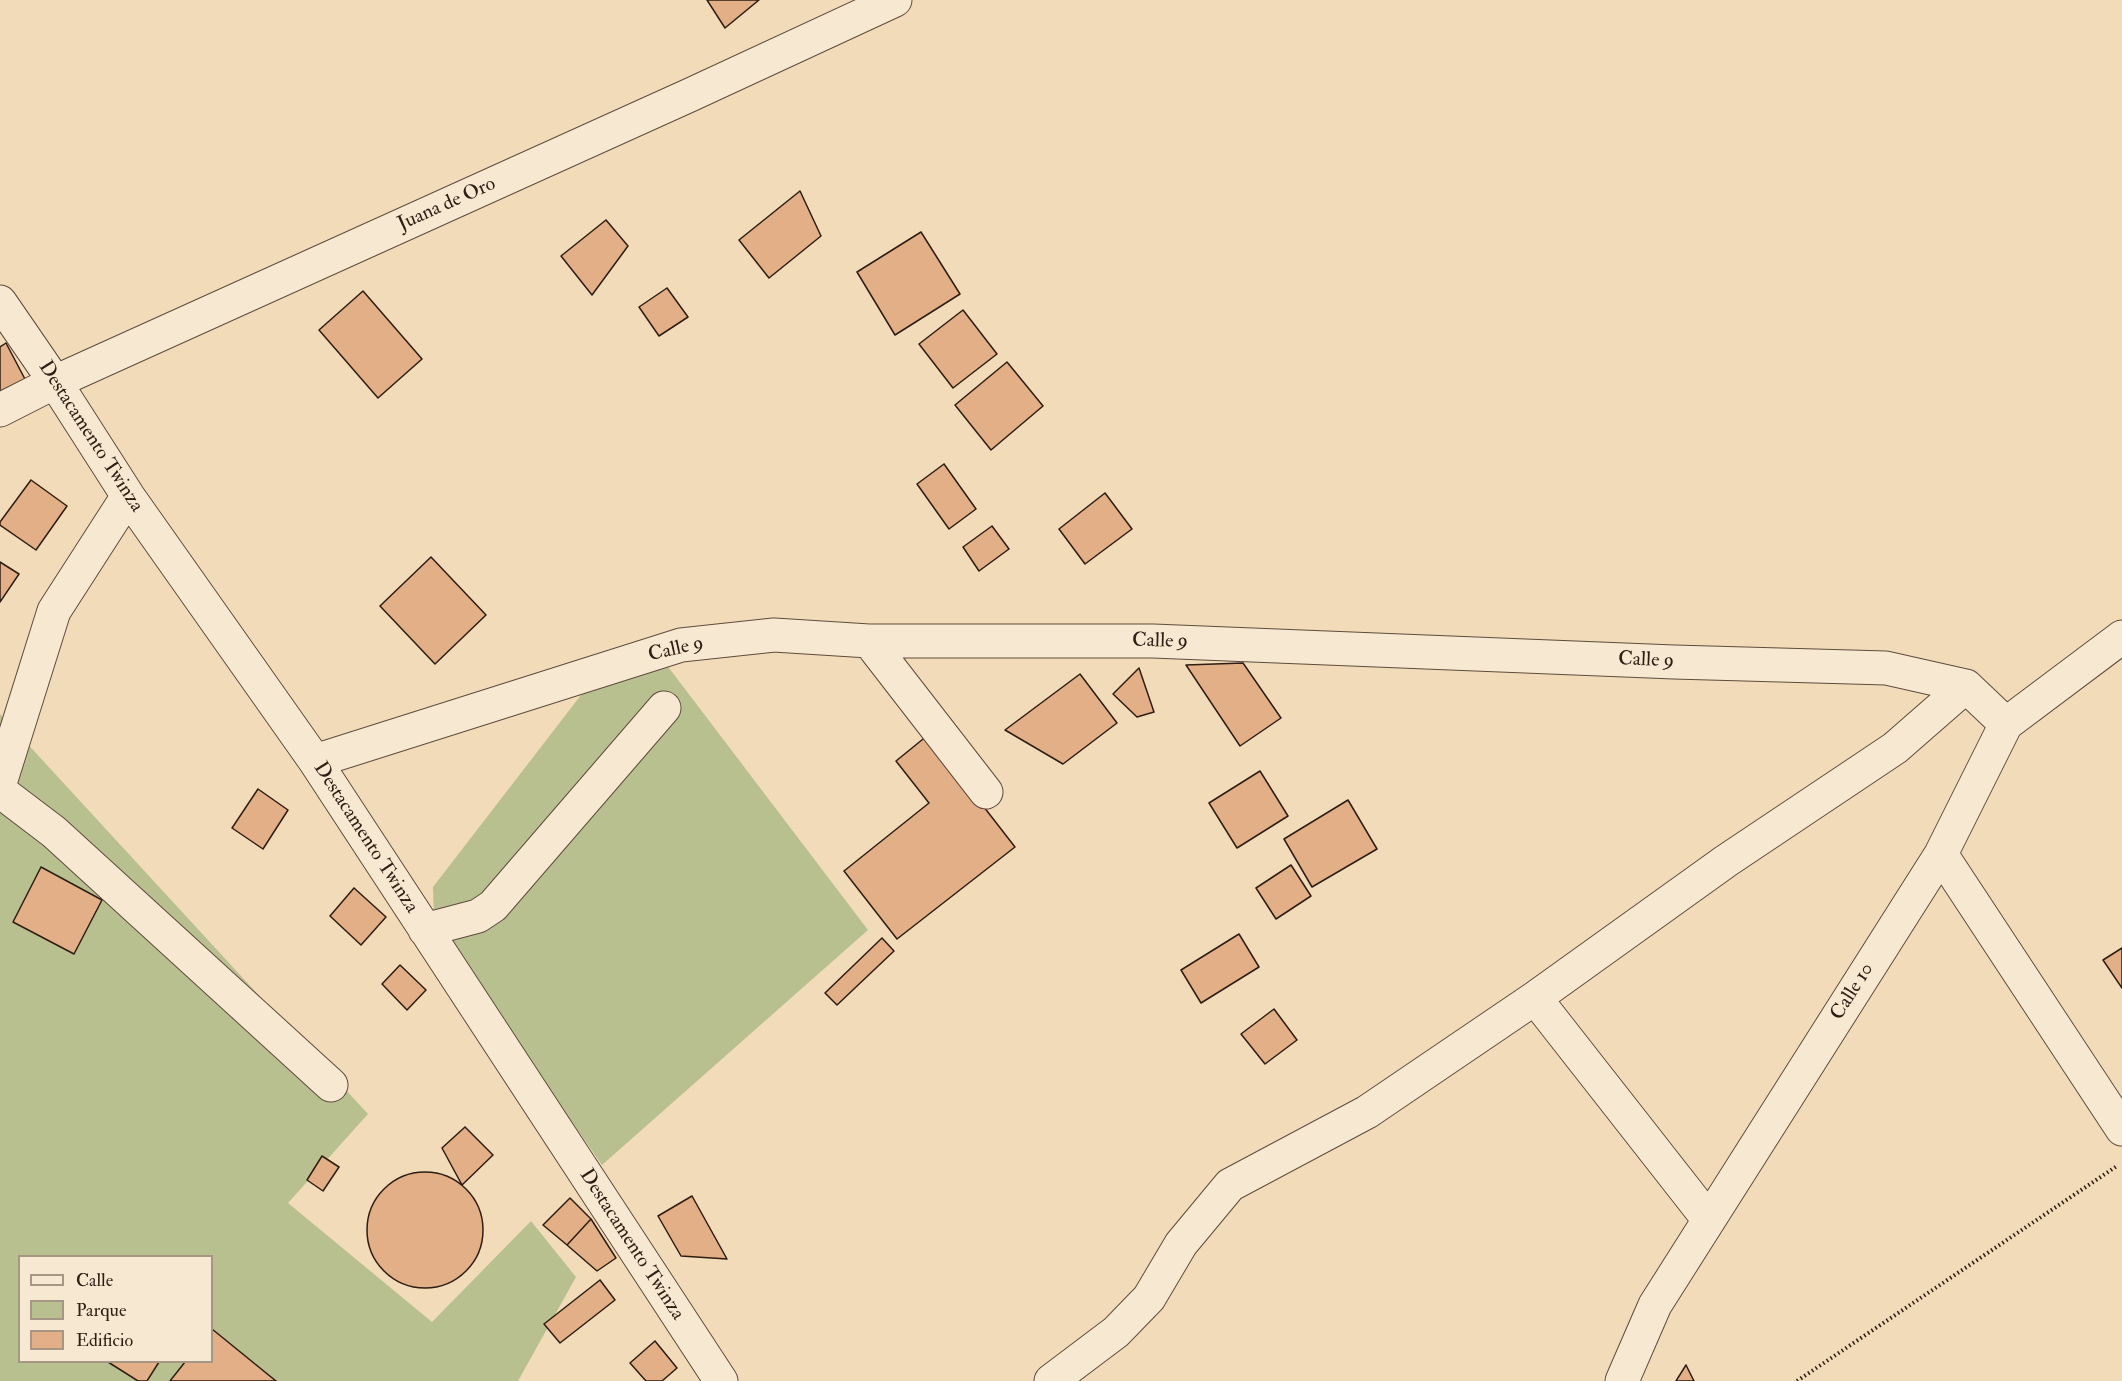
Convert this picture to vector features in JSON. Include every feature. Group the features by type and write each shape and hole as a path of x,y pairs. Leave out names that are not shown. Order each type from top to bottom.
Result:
{"street":[{"name":"Juana de Oro","path":"0,410 55,382 895,0"},
{"name":"Destacamento Twinza","path":"0,302 55,382 128,496 315,761 720,1381"},
{"path":"0,783 54,611 128,496"},
{"name":"Calle 9","path":"315,761 681,645 774,635 869,641 1153,641 1674,662 1886,668 1966,686"},
{"name":"Calle 10","path":"1622,1381 1655,1305 1941,854 2006,724 2122,638"},
{"path":"869,641 986,792"},
{"path":"1051,1381 1116,1332 1149,1298 1181,1244 1230,1185 1367,1112 1535,998 1726,861 1895,748 1966,686 2006,724"},
{"path":"425,930 478,916 493,906 664,708"},
{"path":"0,791 54,832 331,1085"},
{"path":"1941,854 2122,1129"},
{"path":"1535,998 1709,1220"}],"path":[{"path":"1797,1381 2122,1163"}],"green space":[{"path":"666,664 868,930 602,1165 434,923 433,887 591,682"},
{"path":"0,714 368,1114 288,1203 432,1322 531,1221 576,1277 518,1381 0,1381"}],"building":[{"path":"707,0 759,0 725,28"},
{"path":"800,191 821,236 769,278 739,240"},
{"path":"606,220 628,246 592,295 561,256"},
{"path":"921,232 960,294 895,335 857,272"},
{"path":"667,288 688,317 659,336 639,307"},
{"path":"363,291 422,359 378,398 319,330"},
{"path":"963,310 997,354 953,388 919,344"},
{"path":"6,343 26,381 0,398 0,347"},
{"path":"1007,362 1043,406 991,450 955,405"},
{"path":"944,464 976,509 949,529 917,484"},
{"path":"31,480 67,506 36,550 0,525"},
{"path":"1105,493 1132,529 1085,564 1059,529"},
{"path":"992,526 1009,549 979,571 963,547"},
{"path":"431,557 486,615 435,664 380,606"},
{"path":"0,562 19,574 0,602"},
{"path":"1243,663 1281,718 1240,746 1186,665"},
{"path":"1139,668 1154,712 1137,717 1113,694"},
{"path":"1080,674 1117,723 1063,764 1005,730"},
{"path":"928,735 1015,847 897,939 844,871 929,803 896,761"},
{"path":"1260,771 1288,816 1237,848 1209,803"},
{"path":"258,789 288,810 263,849 232,828"},
{"path":"1348,800 1377,849 1312,887 1284,839"},
{"path":"1291,865 1311,896 1276,919 1256,888"},
{"path":"41,867 102,900 74,954 13,922"},
{"path":"354,888 386,917 361,945 330,916"},
{"path":"1239,934 1259,967 1201,1003 1181,970"},
{"path":"882,938 894,951 837,1005 825,993"},
{"path":"2122,948 2122,988 2103,960"},
{"path":"400,965 426,990 407,1010 382,984"},
{"path":"1274,1009 1297,1040 1265,1064 1241,1034"},
{"path":"465,1127 493,1155 462,1185 442,1148"},
{"path":"322,1156 339,1167 323,1191 307,1180"},
{"path":"425,1172 447,1176 466,1189 479,1208 483,1230 479,1252 466,1271 447,1284 425,1288 403,1284 384,1271 371,1252 367,1230 371,1208 384,1189 403,1176"},
{"path":"692,1196 727,1259 681,1256 658,1216"},
{"path":"570,1198 591,1219 567,1245 543,1225"},
{"path":"591,1219 616,1258 597,1271 567,1245"},
{"path":"600,1280 615,1300 560,1343 544,1324"},
{"path":"213,1330 276,1381 170,1381 184,1363 213,1363"},
{"path":"655,1341 677,1368 662,1381 646,1381 630,1363"},
{"path":"110,1363 158,1363 147,1381 138,1381"},
{"path":"1686,1365 1694,1381 1676,1381"}]}
